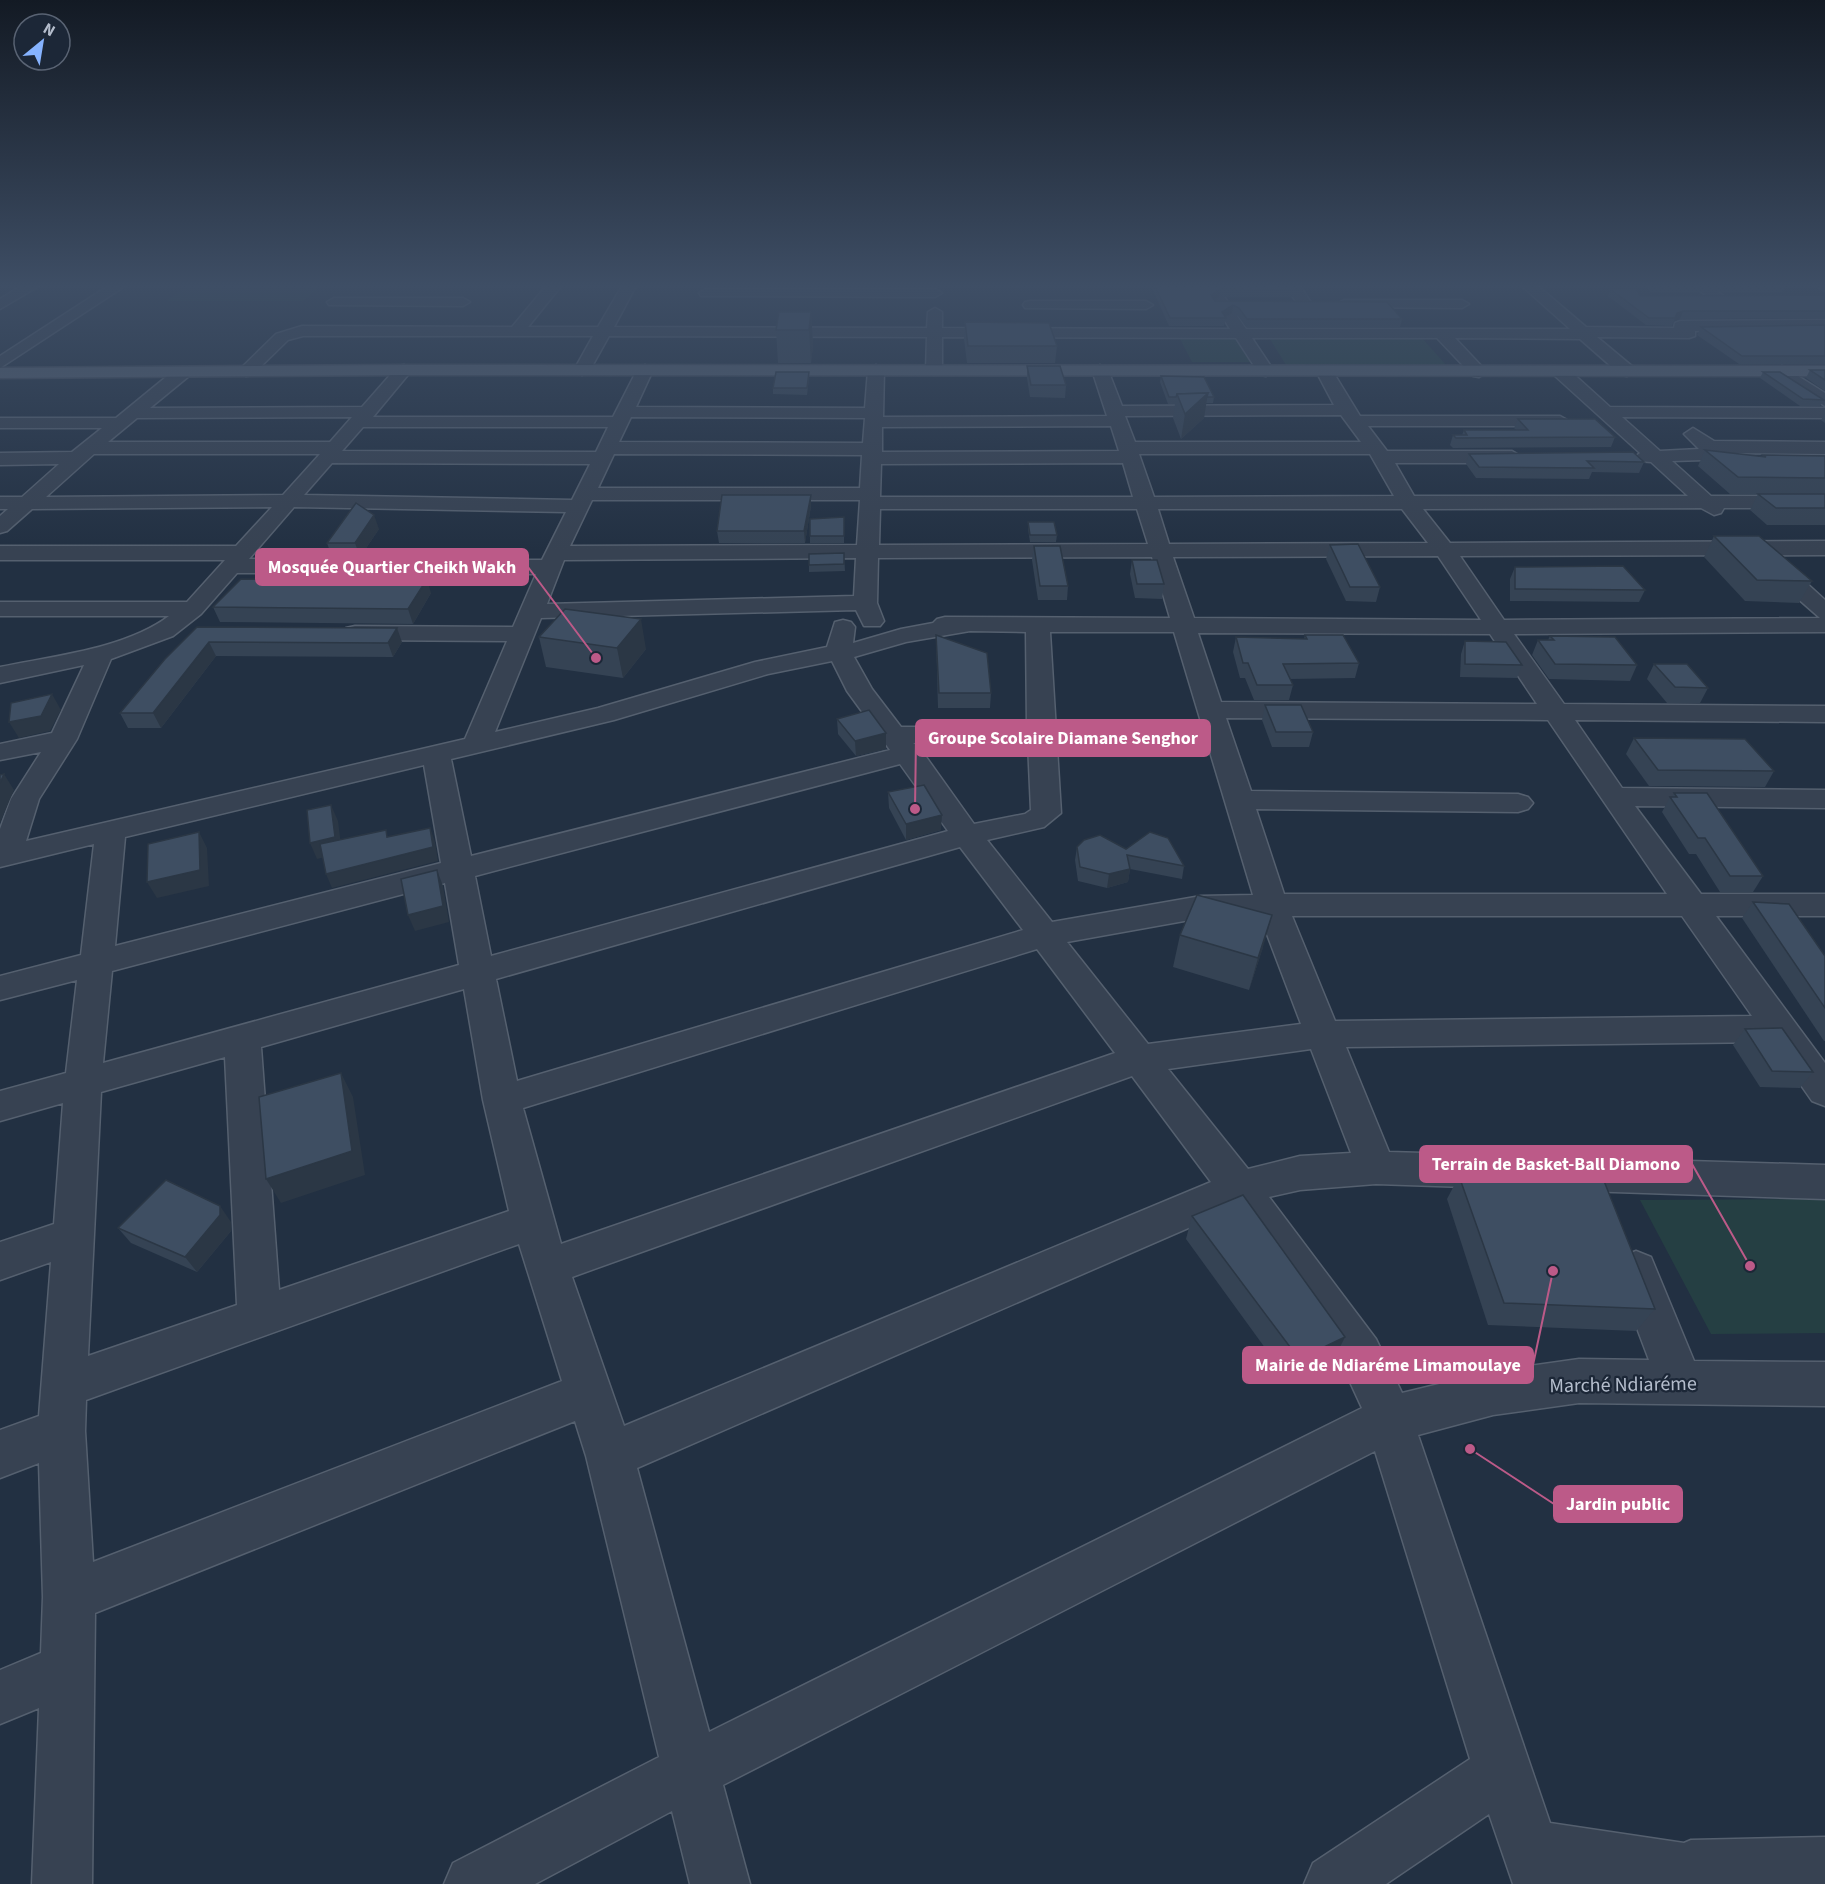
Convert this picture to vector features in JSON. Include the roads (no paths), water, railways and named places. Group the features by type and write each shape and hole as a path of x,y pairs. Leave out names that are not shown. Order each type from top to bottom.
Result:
{"street":[{"path":"0,527 84,453 181,374"},
{"path":"0,675 100,654 197,620 240,559 288,501 401,374"},
{"path":"643,374 620,417 553,560 522,634 456,750 456,869 479,971 502,1100 532,1221 610,1456 720,1884"},
{"path":"860,691 869,620 866,551 876,374"},
{"path":"1101,374 1185,627 1272,905 1325,1034 1376,1168"},
{"path":"1326,374 1408,503 1446,552 1690,905 1780,1029 1814,1060 1825,1090"},
{"path":"1562,374 1596,418 1656,457 1825,612"},
{"path":"1786,374 1825,401"},
{"path":"1181,411 1194,448"},
{"path":"0,423 126,418 620,417 686,412 873,417 1117,416 1181,411 1351,416 1596,418 1668,413 1825,413"},
{"path":"660,470 686,412"},
{"path":"1668,413 1709,447 1825,448"},
{"path":"1632,457 1704,454 1710,452 1709,447"},
{"path":"0,503 581,500 660,470 871,453 1129,453 1194,448 1525,457"},
{"path":"0,459 84,453 331,453 389,458 603,453 660,470 868,498 1408,503 1825,502"},
{"path":"349,502 389,458"},
{"path":"0,553 240,559 553,560 866,551 1446,552 1825,548"},
{"path":"0,609 197,620"},
{"path":"532,611 869,620 901,636 967,625 1038,624 1185,627 1825,625"},
{"path":"764,667 843,627 869,620"},
{"path":"3,856 456,750 644,704 764,667 839,652 869,620"},
{"path":"0,1106 967,835 1034,821 1046,813 1038,624"},
{"path":"843,627 839,652 860,691 902,744 967,835 1239,1188 1360,1354 1373,1378 1389,1419 1502,1771 1537,1867 1685,1873 1691,1870 1825,1867"},
{"path":"331,633 522,634"},
{"path":"3,856 25,799 63,739 100,654"},
{"path":"1210,710 1825,714"},
{"path":"0,988 456,869 902,744 1041,735"},
{"path":"0,752 63,739"},
{"path":"1614,797 1825,799"},
{"path":"1239,800 1518,803"},
{"path":"62,1884 69,1669 69,1597 62,1431 64,1386 83,1083 111,831"},
{"path":"502,1100 1045,935 1161,913 1202,908 1272,905 1825,905"},
{"path":"546,1268 1140,1059 1325,1034 1780,1029"},
{"path":"242,1038 259,1317"},
{"path":"610,1456 1239,1188 1300,1173 1376,1168 1825,1182"},
{"path":"1599,1174 1680,1383"},
{"path":"64,1386 532,1221"},
{"path":"0,1261 73,1236"},
{"name":"Marché Ndiaréme","path":"474,1884 690,1771 1389,1419 1492,1393 1579,1381 1825,1384"},
{"path":"69,1597 590,1393"},
{"path":"0,1454 62,1431"},
{"path":"0,1697 69,1669"},
{"path":"1334,1884 1502,1771"}],"place":[{"name":"Mosquée Quartier Cheikh Wakh","path":"596,658"},
{"name":"Groupe Scolaire Diamane Senghor","path":"915,809"},
{"name":"Terrain de Basket-Ball Diamono","path":"1750,1266"},
{"name":"Mairie de Ndiaréme Limamoulaye","path":"1553,1271"},
{"name":"Jardin public","path":"1470,1449"}]}
